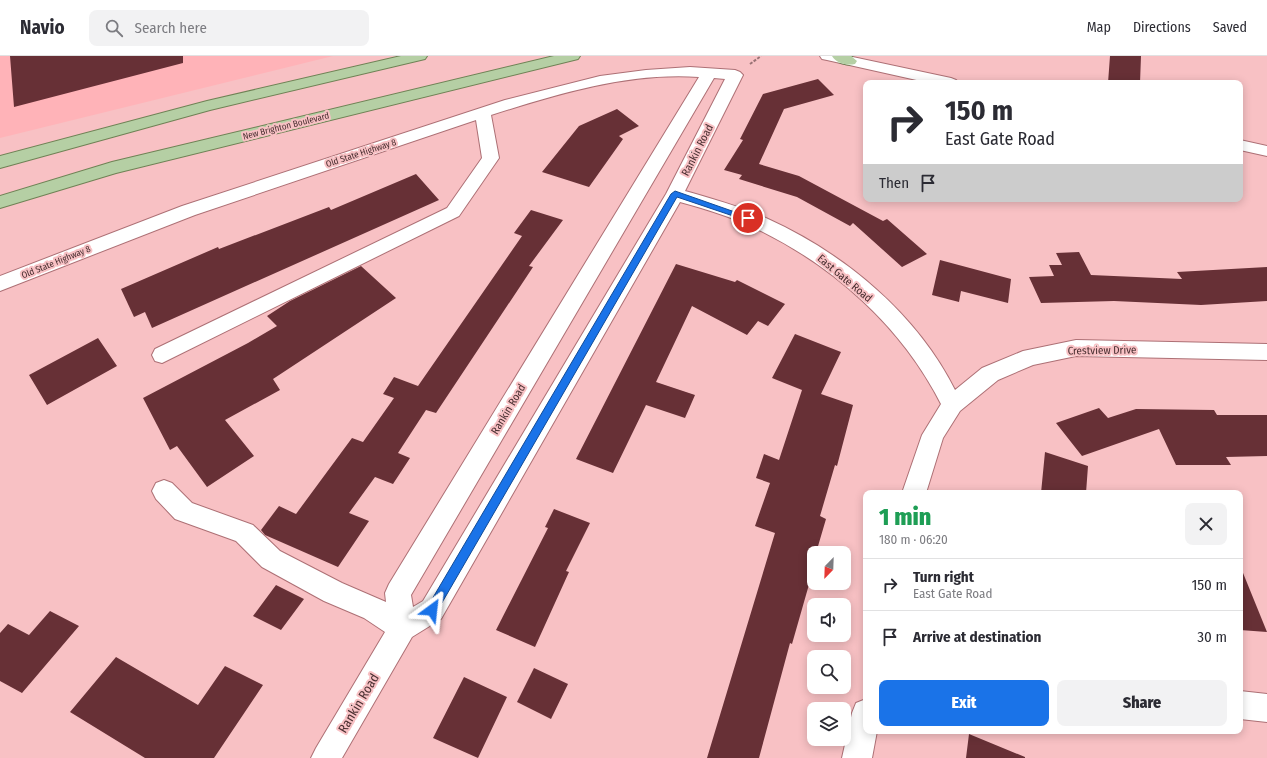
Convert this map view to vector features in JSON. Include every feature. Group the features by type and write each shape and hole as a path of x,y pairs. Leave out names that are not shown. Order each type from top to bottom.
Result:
{"main road":[{"path":"0,162 207,106 420,56"},
{"name":"New Brighton Boulevard","path":"0,202 112,168 573,56"}],"street":[{"path":"827,56 938,80"},
{"name":"Old State Highway 8","path":"0,284 109,240 216,201 540,94 624,78 663,73 710,72 735,75"},
{"name":"Rankin Road","path":"403,628 398,593 710,72"},
{"name":"Rankin Road","path":"326,758 403,628 432,610 675,194 735,75"},
{"path":"162,355 453,212 491,158 483,113"},
{"path":"1243,146 1267,151"},
{"name":"East Gate Road","path":"675,194 762,223 802,244 840,270 904,331 931,366 952,405"},
{"name":"Crestview Drive","path":"915,490 933,435 952,405 990,374 1030,357 1076,348 1267,352"},
{"path":"164,491 184,511 244,533 271,559 333,592 373,609 403,628"},
{"path":"1243,704 1267,708"},
{"path":"857,758 863,727"}],"shaded area":[{"path":"0,56 333,56 0,138"}],"building":[{"path":"10,56 183,56 183,63 14,107"},
{"path":"1110,56 1141,56 1140,80 1108,80"},
{"path":"818,79 834,95 784,109 759,164 799,176 883,221 887,219 927,254 902,267 853,223 850,226 797,197 739,179 742,175 724,170 743,140 740,139 763,94"},
{"path":"617,109 639,126 619,136 623,139 589,187 542,172 579,126"},
{"path":"416,174 439,200 152,328 145,312 134,317 121,289 218,247 219,249 329,207 331,210"},
{"path":"531,210 563,220 529,266 533,267 436,413 426,410 398,453 410,458 393,484 375,477 349,513 369,521 338,567 265,535 261,530 279,506 296,514 352,438 363,442 394,398 383,394 394,377 418,386 522,236 514,233"},
{"path":"1079,252 1091,275 1182,279 1177,272 1267,267 1267,301 1201,305 1114,301 1041,303 1029,277 1054,276 1049,265 1062,265 1056,253"},
{"path":"940,260 1011,279 1008,303 961,291 959,302 932,295"},
{"path":"676,264 735,282 737,280 785,304 768,326 758,321 747,335 692,306 656,382 695,395 685,418 646,405 613,473 576,459"},
{"path":"361,266 396,298 273,379 280,390 225,420 254,456 207,487 177,446 170,450 143,398 248,343 277,326 267,316 290,301"},
{"path":"795,334 841,352 821,394 853,405 837,466 835,465 820,516 826,519 818,546 807,546 807,590 792,644 790,643 759,758 707,758 775,533 755,526 770,483 756,478 764,454 779,460 802,390 772,378"},
{"path":"98,338 117,366 47,405 29,375"},
{"path":"1099,408 1108,418 1136,409 1214,410 1217,415 1267,415 1267,456 1226,457 1231,465 1176,465 1159,429 1082,456 1056,423"},
{"path":"1045,452 1088,466 1086,490 1041,490"},
{"path":"554,509 590,523 566,571 569,572 535,647 496,630 548,528 545,527"},
{"path":"1243,573 1267,632 1243,630"},
{"path":"276,585 304,599 281,630 253,616"},
{"path":"50,611 79,626 22,693 0,681 0,633 8,624 29,635"},
{"path":"116,657 198,705 225,666 263,685 214,758 145,758 70,712"},
{"path":"534,668 568,684 551,719 517,702"},
{"path":"464,677 507,697 478,758 433,738"},
{"path":"969,734 1025,757 1025,758 966,758"}],"route":[{"path":"432,610 675,194 748,218"}]}
